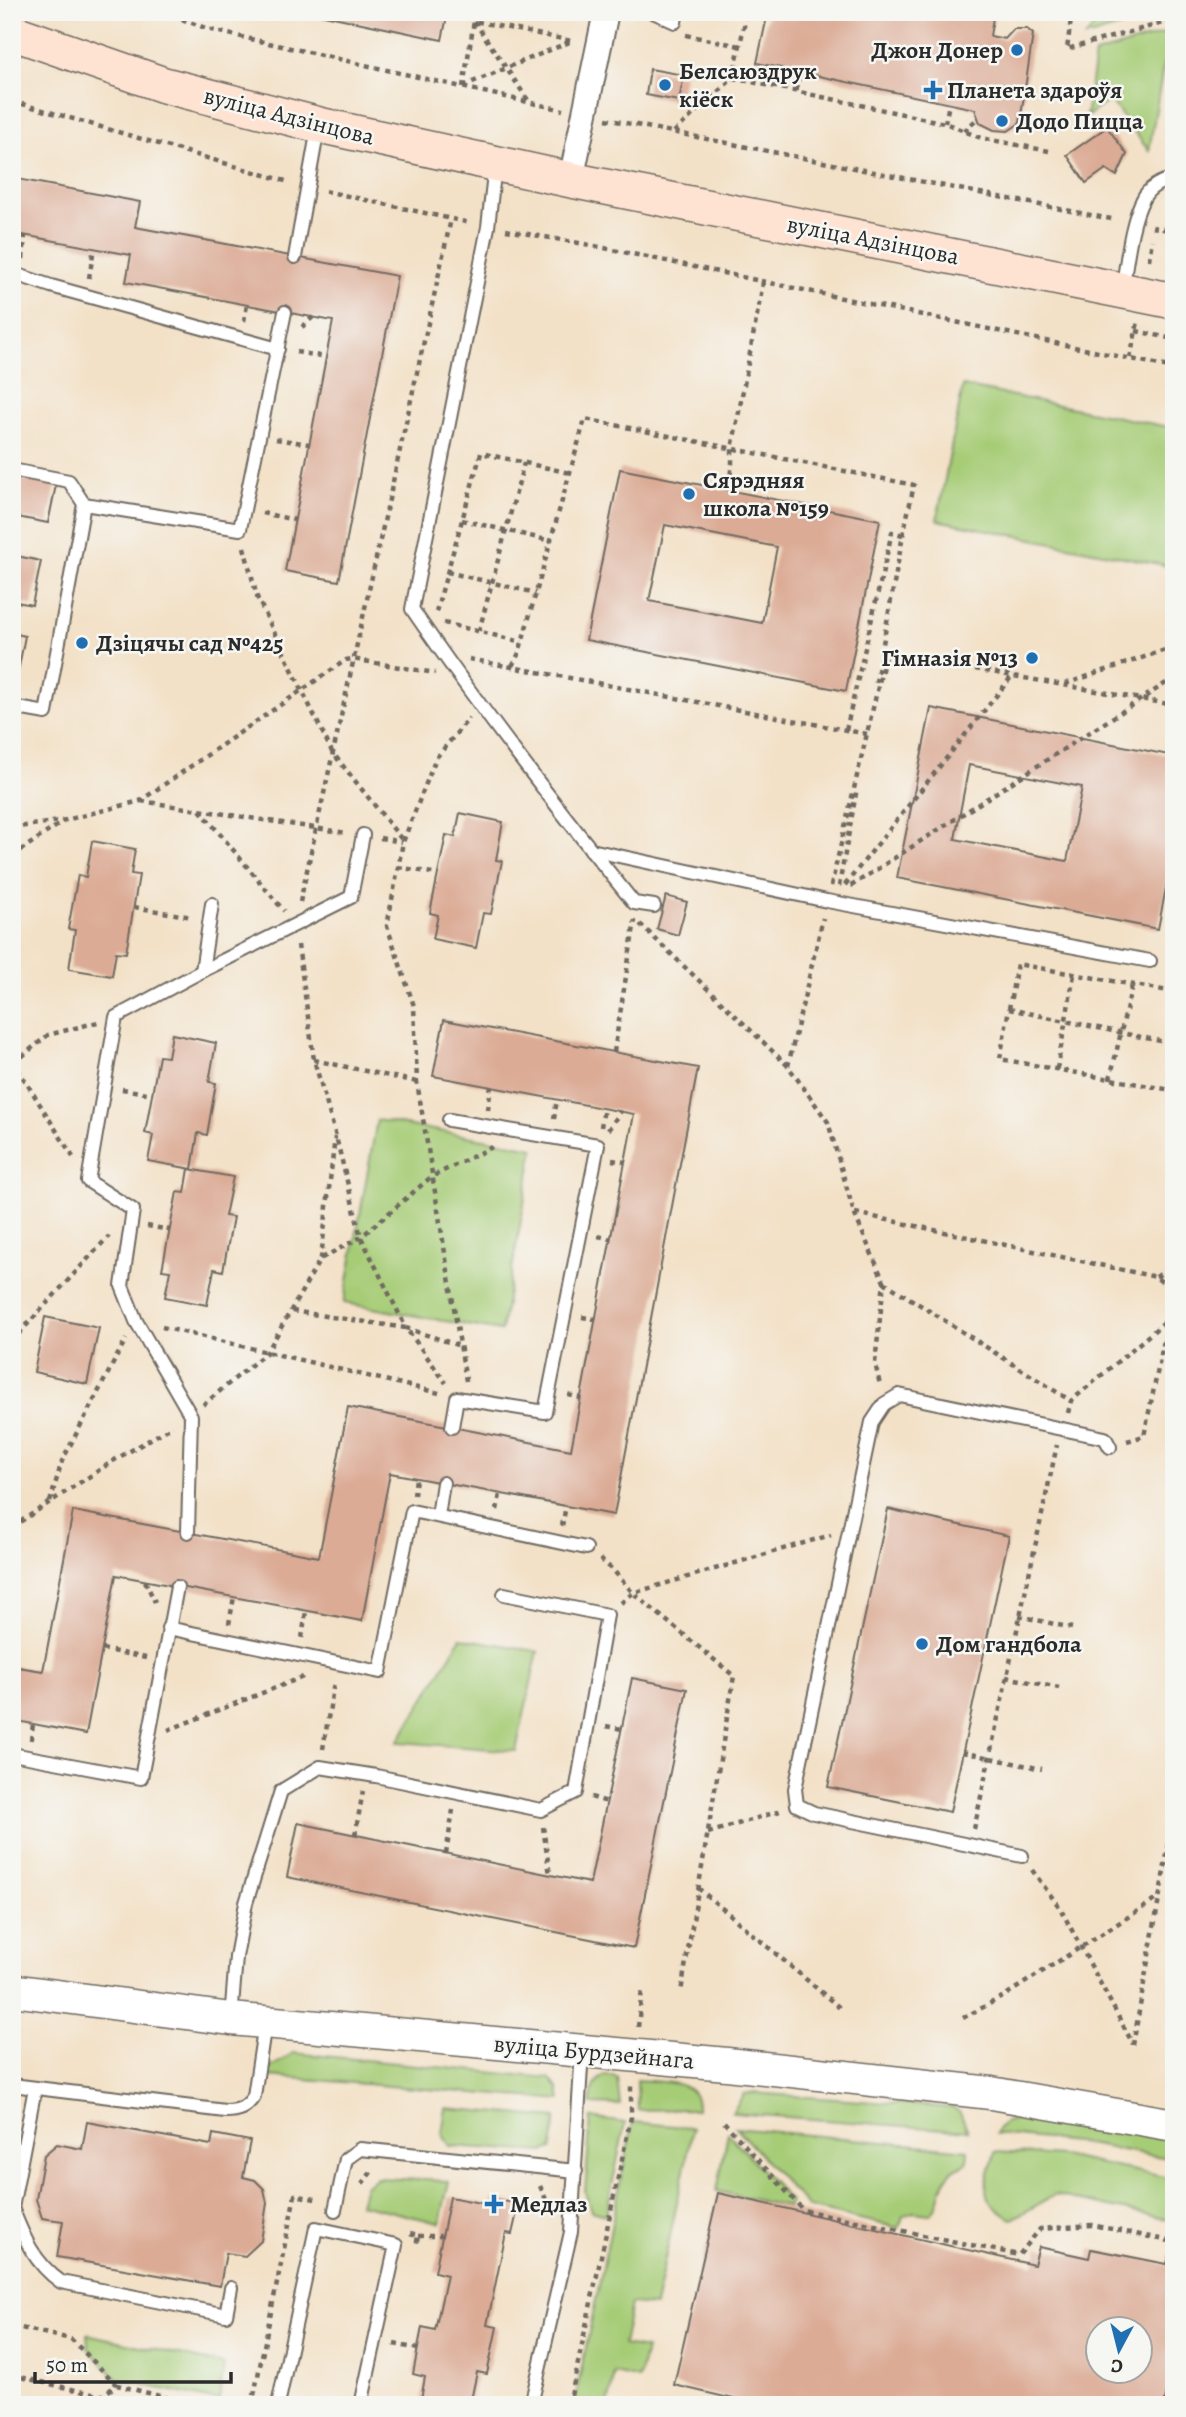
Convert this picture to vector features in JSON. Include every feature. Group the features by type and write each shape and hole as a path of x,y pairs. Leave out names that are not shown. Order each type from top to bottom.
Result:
{"main road":[{"name":"вуліца Адзінцова","path":"12,32 164,85 319,125 571,180 1174,301"}],"street":[{"path":"571,180 606,12"},
{"name":"вуліца Бурдзейнага","path":"12,1990 231,2020 582,2050 991,2094 1174,2124"}],"lane":[{"path":"653,12 675,22 677,12"},
{"path":"295,257 319,125"},
{"path":"495,164 488,227 412,609 449,664 634,903 654,906"},
{"path":"1122,290 1143,197 1156,185 1174,179"},
{"path":"12,272 87,296 278,349"},
{"path":"84,504 240,530 285,312"},
{"path":"12,470 69,481 84,504 46,713 12,707"},
{"path":"188,1532 191,1416 136,1321 122,1286 133,1210 88,1181 116,1017 351,897 363,835"},
{"path":"591,850 1150,961"},
{"path":"202,971 212,904"},
{"path":"449,1120 598,1146 545,1412 463,1399 452,1427"},
{"path":"1022,1856 814,1813 797,1805 795,1789 872,1422 884,1404 899,1395 1105,1438 1110,1447"},
{"path":"438,1516 443,1483"},
{"path":"168,1628 299,1655 336,1670 380,1672 412,1511 586,1548"},
{"path":"12,1754 141,1778 177,1587"},
{"path":"231,2020 236,1957 246,1903 281,1791 320,1767 541,1810 576,1792 607,1615 504,1594"},
{"path":"12,2085 238,2111 248,2105 254,2096 265,2023"},
{"path":"531,2405 571,2232 582,2050"},
{"path":"35,2088 12,2208 31,2252 47,2272 61,2282 226,2315 231,2288"},
{"path":"336,2207 346,2159 360,2149 576,2171"},
{"path":"278,2405 316,2228 396,2245 362,2405"}],"path":[{"path":"163,12 211,30 585,115 1174,231"},
{"path":"471,12 474,21 528,101"},
{"path":"674,132 733,78 747,12"},
{"path":"1072,12 1067,49 1174,20"},
{"path":"463,86 474,21"},
{"path":"463,86 572,41 474,21"},
{"path":"683,34 740,46"},
{"path":"796,91 800,72"},
{"path":"733,78 945,122 981,138 1049,151"},
{"path":"12,101 306,187 1174,368"},
{"path":"945,122 948,104"},
{"path":"964,131 978,118"},
{"path":"452,219 352,659 295,925 314,1060 361,1237 406,1328 463,1399"},
{"path":"87,296 93,248"},
{"path":"729,484 732,449 763,283"},
{"path":"1130,358 1138,322"},
{"path":"1136,331 1174,339"},
{"path":"278,349 326,357"},
{"path":"512,666 522,642 585,419 914,485 833,897"},
{"path":"260,436 309,444"},
{"path":"522,642 440,622 436,613 447,572 481,453 570,473"},
{"path":"479,631 524,463"},
{"path":"244,510 295,520"},
{"path":"462,520 551,541"},
{"path":"240,530 257,597 332,752 403,842"},
{"path":"846,730 892,532 903,535"},
{"path":"447,572 536,593"},
{"path":"1062,685 1174,647"},
{"path":"788,1066 833,897 886,653 1174,705"},
{"path":"12,828 66,820 140,801 346,660 352,659 438,673 458,657 867,734"},
{"path":"833,897 1012,676"},
{"path":"833,897 1174,678"},
{"path":"463,1399 460,1346 417,1082 414,1006 387,926 403,842 436,758 480,704"},
{"path":"471,716 479,726"},
{"path":"140,801 403,842"},
{"path":"200,810 295,925"},
{"path":"12,856 66,820"},
{"path":"398,867 438,874"},
{"path":"134,907 210,920"},
{"path":"628,913 788,1066 828,1122 854,1213 884,1282 875,1363 884,1404"},
{"path":"614,1052 635,919"},
{"path":"1174,967 1171,992 1017,964 1000,1059 1171,1090 1174,1074"},
{"path":"1057,1069 1074,975"},
{"path":"1110,1079 1132,985"},
{"path":"1009,1009 1174,1044"},
{"path":"88,1181 13,1062 48,1035 116,1017"},
{"path":"314,1060 417,1082"},
{"path":"105,1086 152,1094"},
{"path":"321,1258 361,1237 431,1177 521,1132"},
{"path":"12,1527 113,1461 191,1416 267,1352 321,1258 335,1133"},
{"path":"12,1341 133,1210"},
{"path":"854,1213 1156,1277 1174,1293 1143,1436 1110,1447"},
{"path":"1156,1277 1174,1265"},
{"path":"884,1282 1071,1401"},
{"path":"292,1311 406,1328 460,1346"},
{"path":"971,1845 1054,1452 1071,1401 1168,1320"},
{"path":"50,1502 62,1461 136,1321 463,1399"},
{"path":"607,1615 633,1593 849,1530"},
{"path":"613,1570 633,1593 734,1676 681,1992"},
{"path":"226,1640 234,1597"},
{"path":"299,1655 306,1611"},
{"path":"1019,1616 1072,1628"},
{"path":"102,1649 162,1661"},
{"path":"148,1738 336,1670 320,1767"},
{"path":"1006,1677 1059,1688"},
{"path":"962,1752 1042,1769"},
{"path":"355,1835 366,1774"},
{"path":"446,1854 456,1793"},
{"path":"708,1833 797,1805"},
{"path":"541,1810 550,1875"},
{"path":"1022,1856 1060,1908 1133,2045 1174,1815"},
{"path":"698,1888 840,2008"},
{"path":"963,2018 1004,1996 1159,1897"},
{"path":"637,2035 642,1989"},
{"path":"569,2405 631,2117 631,2086"},
{"path":"723,2122 803,2210 1019,2255 1041,2229 1066,2225 1092,2225 1174,2242"},
{"path":"252,2405 295,2194 336,2207 358,2207 362,2184 372,2171 384,2172"},
{"path":"539,2185 553,2215"},
{"path":"405,2233 442,2236"},
{"path":"415,2249 418,2236"},
{"path":"12,2326 71,2339 117,2385 195,2405"},
{"path":"392,2356 394,2344 418,2349"},
{"path":"12,2375 100,2396 117,2385"},
{"path":"156,2405 157,2396"}],"green space":[{"path":"1104,12 1169,12 1086,37"},
{"path":"1169,32 1167,45 1174,46 1174,63 1164,62 1149,151 1110,100 1086,117 1095,54"},
{"path":"963,386 1174,428 1174,567 937,520"},
{"path":"377,1120 534,1148 501,1331 344,1303"},
{"path":"461,1638 538,1651 516,1751 398,1742"},
{"path":"293,2053 549,2078 558,2088 561,2100 268,2076 269,2069"},
{"path":"605,2075 617,2077 620,2105 590,2104 596,2084"},
{"path":"637,2080 666,2082 685,2087 696,2099 697,2109 638,2110"},
{"path":"744,2094 954,2108 960,2113 968,2131 732,2113"},
{"path":"446,2108 556,2118 552,2149 544,2152 450,2146 442,2134"},
{"path":"591,2118 625,2123 606,2215 591,2211 585,2192"},
{"path":"1021,2119 1125,2131 1174,2140 1174,2159 1075,2142 996,2134 1006,2122"},
{"path":"633,2122 693,2128 655,2306 631,2304 623,2345 646,2349 639,2379 615,2373 608,2405 574,2405"},
{"path":"736,2128 968,2150 967,2163 947,2177 937,2204 930,2214 913,2212 903,2216 899,2228 808,2207"},
{"path":"728,2133 790,2201 788,2207 717,2191"},
{"path":"995,2152 1062,2156 1174,2179 1174,2221 1055,2195 1012,2219 992,2205 986,2191"},
{"path":"376,2178 449,2181 440,2223 360,2204 365,2186"},
{"path":"87,2334 224,2365 219,2401 117,2379 88,2348"}],"building":[{"path":"310,12 448,12 442,40"},
{"path":"768,12 994,12 990,36 1005,39 1014,29 1027,29 1033,34 1020,123 1008,131 994,130 980,123 975,109 757,63"},
{"name":"Белсаюздрук кіёск","path":"650,69 684,75 679,101 646,95"},
{"path":"1107,127 1127,154 1117,176 1106,169 1086,183 1067,155"},
{"path":"12,178 140,202 135,227 397,276 339,581 285,571 333,321 126,282 131,255 12,233"},
{"path":"620,469 880,520 846,691 586,640","holes":["665,525 777,547 762,623 649,601"]},
{"path":"12,476 56,485 48,523 12,516"},
{"path":"12,555 41,561 32,605 12,601"},
{"path":"12,633 25,636 17,677 12,676"},
{"path":"931,708 1174,756 1174,847 1158,929 897,878","holes":["969,765 1082,787 1067,861 955,839"]},
{"path":"460,813 503,822 496,860 502,861 491,914 483,913 476,948 433,939 438,915 430,913 446,835 455,837"},
{"path":"92,841 135,849 131,874 139,875 126,953 116,952 112,976 69,969 75,930 68,929 78,875 86,877"},
{"path":"666,896 687,902 678,935 657,929"},
{"path":"444,1020 698,1068 614,1515 390,1473 362,1621 116,1575 86,1734 12,1720 12,1666 43,1671 73,1511 319,1557 348,1407 571,1450 634,1114 433,1076"},
{"path":"172,1034 216,1043 209,1082 216,1083 207,1135 198,1133 192,1169 148,1161 153,1135 145,1133 159,1056 168,1057"},
{"path":"189,1169 233,1177 225,1216 233,1217 223,1271 214,1269 207,1305 165,1297 170,1271 162,1270 177,1192 185,1193"},
{"path":"45,1317 99,1328 87,1384 34,1372"},
{"name":"Дом гандбола","path":"888,1509 1009,1536 950,1812 828,1787"},
{"path":"632,1678 687,1689 634,1948 287,1877 298,1823 590,1883"},
{"path":"87,2122 211,2145 213,2134 250,2141 243,2177 255,2180 264,2189 267,2203 261,2241 245,2256 226,2253 220,2286 57,2257 63,2221 42,2218 36,2199 44,2155 57,2144 82,2149"},
{"path":"718,2193 1034,2265 1039,2247 1089,2258 1091,2249 1167,2264 1174,2242 1174,2363 1164,2405 759,2405 674,2385"},
{"path":"450,2197 491,2205 493,2199 519,2204 512,2234 506,2233 487,2325 497,2327 487,2374 477,2372 470,2405 420,2405 425,2377 413,2374 422,2327 435,2330 447,2275 435,2272"}],"place":[{"name":"Джон Донер","path":"1017,50"},
{"name":"Белсаюздрук кіёск","path":"665,85"},
{"name":"Планета здароўя","path":"933,90"},
{"name":"Додо Пицца","path":"1002,121"},
{"name":"Сярэдняя школа №159","path":"689,494"},
{"name":"Дзіцячы сад №425","path":"82,643"},
{"name":"Гімназія №13","path":"1032,658"},
{"name":"Дом гандбола","path":"922,1644"},
{"name":"Медлаз","path":"494,2204"}]}
